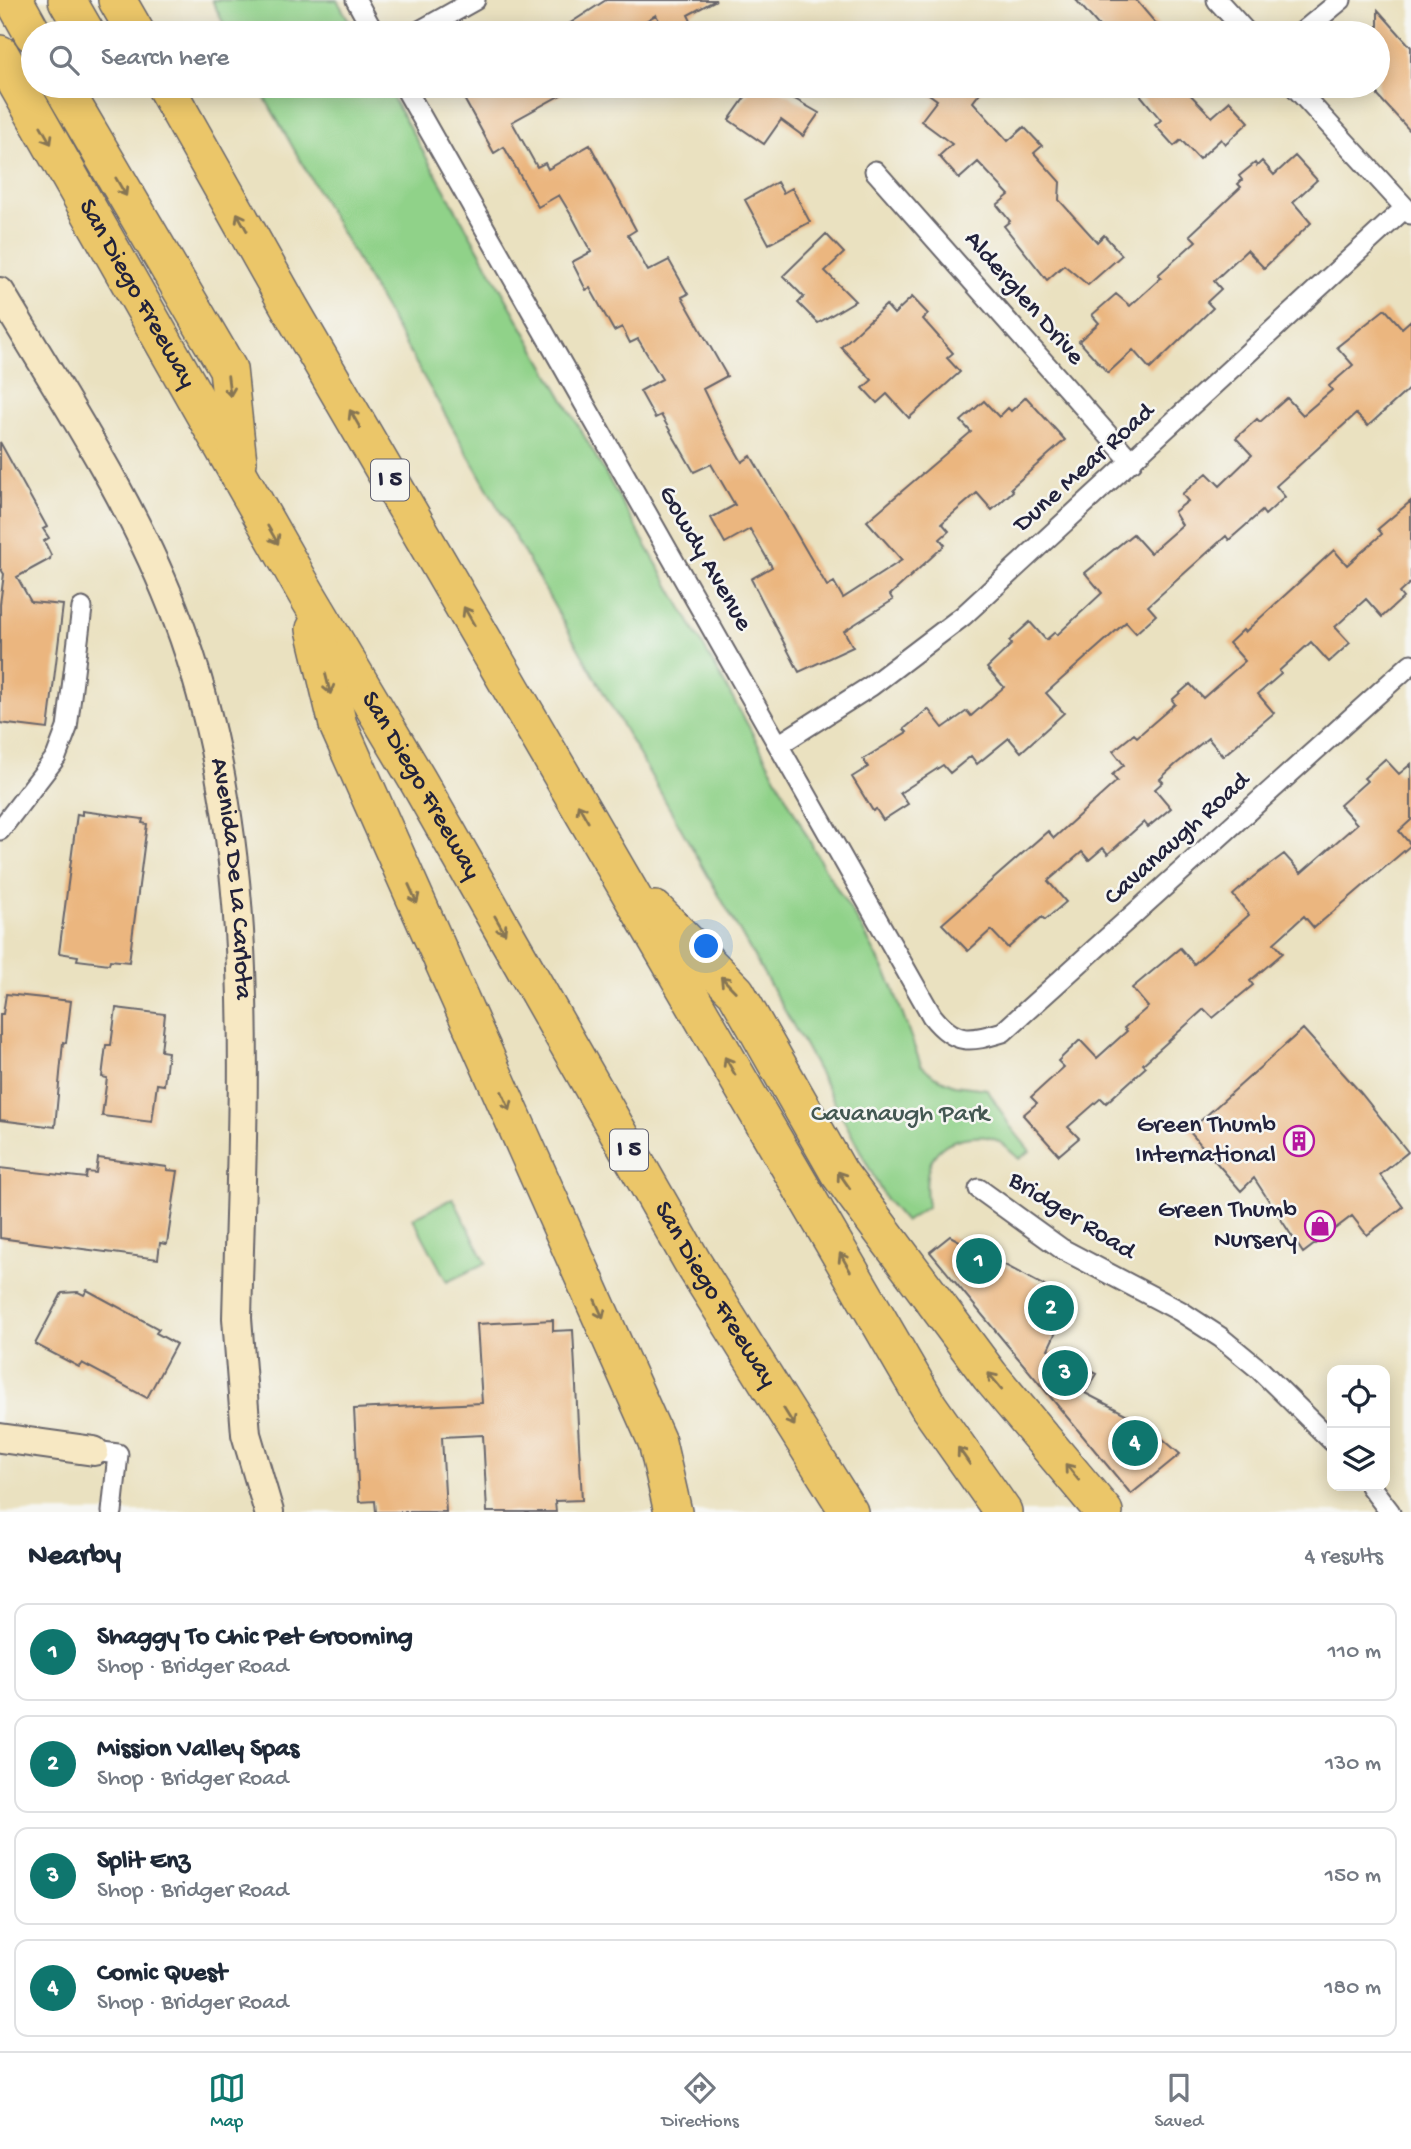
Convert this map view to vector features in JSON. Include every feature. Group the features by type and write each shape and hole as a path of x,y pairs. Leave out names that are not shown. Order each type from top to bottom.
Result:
{"highway":[{"path":"14,0 26,21"},
{"path":"67,0 79,21"},
{"path":"117,0 129,21"},
{"name":"San Diego Freeway","path":"0,54 21,91"},
{"name":"San Diego Freeway","path":"25,98 306,593 418,781 693,1263 849,1512"},
{"path":"69,98 228,369 240,477"},
{"name":"I 5","path":"172,98 617,872 929,1407 1003,1512"},
{"path":"306,593 338,725 657,1442 673,1512"},
{"path":"617,872 736,992 839,1173 990,1376 1104,1512"}],"main road":[{"name":"Avenida De La Carlota","path":"0,292 137,529 178,620 210,724 226,802 235,880 244,1025 237,1318 239,1360 246,1434 269,1512"},
{"path":"0,1438 94,1451"}],"street":[{"path":"356,0 367,21"},
{"path":"437,21 475,0"},
{"path":"1217,0 1236,21"},
{"path":"1316,21 1341,0"},
{"name":"Gowdy Avenue","path":"411,98 932,1016 946,1034 973,1041"},
{"path":"1305,98 1408,211"},
{"name":"Alderglen Drive","path":"875,171 1132,462"},
{"name":"Dune Mear Road","path":"779,744 871,686 940,635 1408,211"},
{"path":"0,831 56,757 67,728 82,608"},
{"name":"Cavanaugh Road","path":"973,1041 1003,1032 1028,1011 1411,664"},
{"name":"Bridger Road","path":"979,1189 1062,1249 1180,1311 1220,1338 1260,1370 1327,1436"},
{"path":"94,1451 118,1454 112,1512"},
{"path":"1374,1491 1390,1512"}],"green space":[{"path":"212,0 337,0 349,21 222,21"},
{"name":"Cavanaugh Park","path":"265,98 393,98 749,727 822,864 863,930 892,985 921,1065 934,1076 954,1085 987,1089 1010,1126 1030,1151 1019,1159 998,1141 977,1136 946,1145 938,1151 928,1170 928,1206 905,1222 886,1200 806,1048"},
{"path":"453,1198 486,1263 447,1282 413,1218"}],"building":[{"path":"606,0 716,0 688,15 691,21 659,21 656,15 646,21 574,21"},
{"path":"1076,0 1136,0 1154,21 1094,21"},
{"path":"1378,10 1388,21 1378,21"},
{"path":"1390,23 1411,47 1411,132 1380,98 1390,98"},
{"path":"464,98 555,98 512,122 537,167 545,163 548,169 590,145 636,230 628,235 648,271 669,260 688,294 682,297 727,376 703,389 720,424 742,462 751,456 827,586 834,582 843,598 902,560 867,521 971,432 961,421 984,401 999,417 1008,408 1011,411 1026,397 1065,440 1011,488 1013,491 992,510 977,493 942,523 949,531 940,539 945,545 890,595 893,600 844,631 853,647 799,672 751,579 772,567 750,529 725,543 711,518 735,505 711,464 694,472 661,415 655,418 640,391 662,379 638,339 630,343 622,327 614,331 590,288 586,290 572,262 591,252 573,218 559,195 538,207 504,147 494,153"},
{"path":"745,98 793,98 819,113 803,136 781,120 764,144 729,120"},
{"path":"934,98 976,98 973,102 1008,141 1024,127 1042,146 1034,153 1060,182 1059,200 1097,242 1104,235 1122,255 1088,285 1064,265 1047,280 1004,226 1010,221 997,205 1009,195 978,162 959,179 939,156 952,144 921,121 937,100"},
{"path":"1143,98 1194,98 1212,117 1230,101 1249,122 1225,144 1221,139 1199,159 1181,140 1174,146 1155,125 1161,120"},
{"path":"1295,156 1317,180 1293,202 1311,223 1264,268 1247,250 1214,281 1221,289 1207,302 1213,308 1150,369 1133,350 1108,373 1079,341 1099,323 1092,315 1116,294 1130,306 1161,278 1158,275 1196,241 1190,235 1241,187 1238,184 1242,180 1239,176 1255,163 1257,166 1262,161 1274,175"},
{"path":"777,182 783,193 792,188 810,222 769,244 745,200"},
{"path":"826,234 844,253 825,271 855,301 818,323 798,303 804,297 783,276"},
{"path":"912,297 928,314 923,319 953,353 947,358 960,372 909,418 887,394 877,403 863,388 872,380 841,347 886,305 894,314"},
{"path":"1385,309 1402,328 1411,320 1411,387 1368,426 1356,414 1276,486 1285,497 1265,515 1262,511 1229,540 1226,536 1148,606 1156,615 1136,633 1126,622 1046,693 1064,713 1021,752 1009,738 977,764 971,756 950,773 943,765 900,793 908,804 883,820 876,809 873,811 852,777 868,767 863,759 907,732 904,729 928,709 943,728 967,711 971,716 1004,687 987,668 1012,644 1009,641 1030,622 1046,640 1055,632 1057,635 1102,593 1085,573 1133,534 1150,553 1182,525 1174,512 1188,501 1182,494 1207,473 1220,486 1252,455 1236,438 1257,419 1260,422 1287,398 1303,415 1332,390 1329,386 1353,365 1337,347"},
{"path":"0,442 47,527 43,529 49,538 44,541 51,555 50,559 17,577 31,602 63,605 48,729 0,723 0,604 4,574 0,568"},
{"path":"1411,501 1411,582 1399,593 1403,598 1382,617 1366,599 1335,627 1350,643 1329,662 1311,642 1258,694 1274,713 1223,756 1208,738 1175,765 1160,779 1163,782 1155,789 1171,808 1148,827 1144,822 1108,854 1103,848 1089,860 1082,852 1048,881 1066,902 1045,920 1042,917 1008,948 991,930 968,951 942,924 1048,831 1054,838 1117,781 1112,775 1124,765 1113,751 1134,734 1137,737 1175,704 1172,700 1190,684 1203,698 1245,661 1229,643 1243,630 1245,632 1334,550 1347,565 1382,534 1378,529"},
{"path":"1385,759 1399,774 1411,764 1411,820 1399,831 1411,845 1314,928 1304,916 1274,943 1283,953 1250,981 1253,985 1213,1018 1204,1009 1143,1064 1146,1067 1106,1103 1101,1098 1068,1127 1079,1138 1059,1155 1023,1115 1037,1103 1031,1097 1064,1067 1058,1061 1080,1040 1097,1058 1127,1031 1124,1028 1148,1007 1132,988 1180,948 1194,964 1249,915 1233,895 1253,877 1284,854 1301,873 1357,824 1340,805 1367,781 1364,778"},
{"path":"82,811 143,819 142,823 147,824 129,962 110,960 109,964 77,960 78,956 59,953 77,814 82,815"},
{"path":"6,994 71,1001 66,1043 63,1042 55,1127 0,1120 0,1014 3,1014"},
{"path":"116,1008 165,1014 161,1051 168,1052 164,1085 157,1084 152,1122 102,1116 107,1078 102,1077 106,1045 111,1045"},
{"name":"Green Thumb International","path":"1303,1029 1360,1092 1408,1152 1380,1175 1403,1207 1367,1235 1352,1216 1303,1253 1254,1178 1241,1191 1189,1131"},
{"path":"98,1158 167,1167 167,1170 178,1171 167,1244 160,1243 158,1259 0,1238 0,1168 86,1178 87,1172 96,1173"},
{"path":"950,1236 1071,1300 1048,1349 1097,1374 1085,1393 1147,1425 1180,1454 1131,1494 930,1252"},
{"path":"87,1290 159,1329 156,1333 176,1344 147,1398 82,1363 79,1367 35,1344 62,1293 78,1292 84,1295"},
{"path":"553,1320 553,1331 573,1330 582,1500 555,1501 556,1512 487,1512 483,1435 442,1437 446,1512 376,1512 375,1501 359,1502 354,1409 482,1403 477,1324"}],"place":[{"name":"Green Thumb International","path":"1299,1141"},
{"name":"Green Thumb Nursery","path":"1320,1226"},
{"name":"Shaggy To Chic Pet Grooming","path":"979,1261"},
{"name":"Mission Valley Spas","path":"1051,1308"},
{"name":"Split Enz","path":"1065,1373"},
{"name":"Comic Quest","path":"1135,1443"}]}
